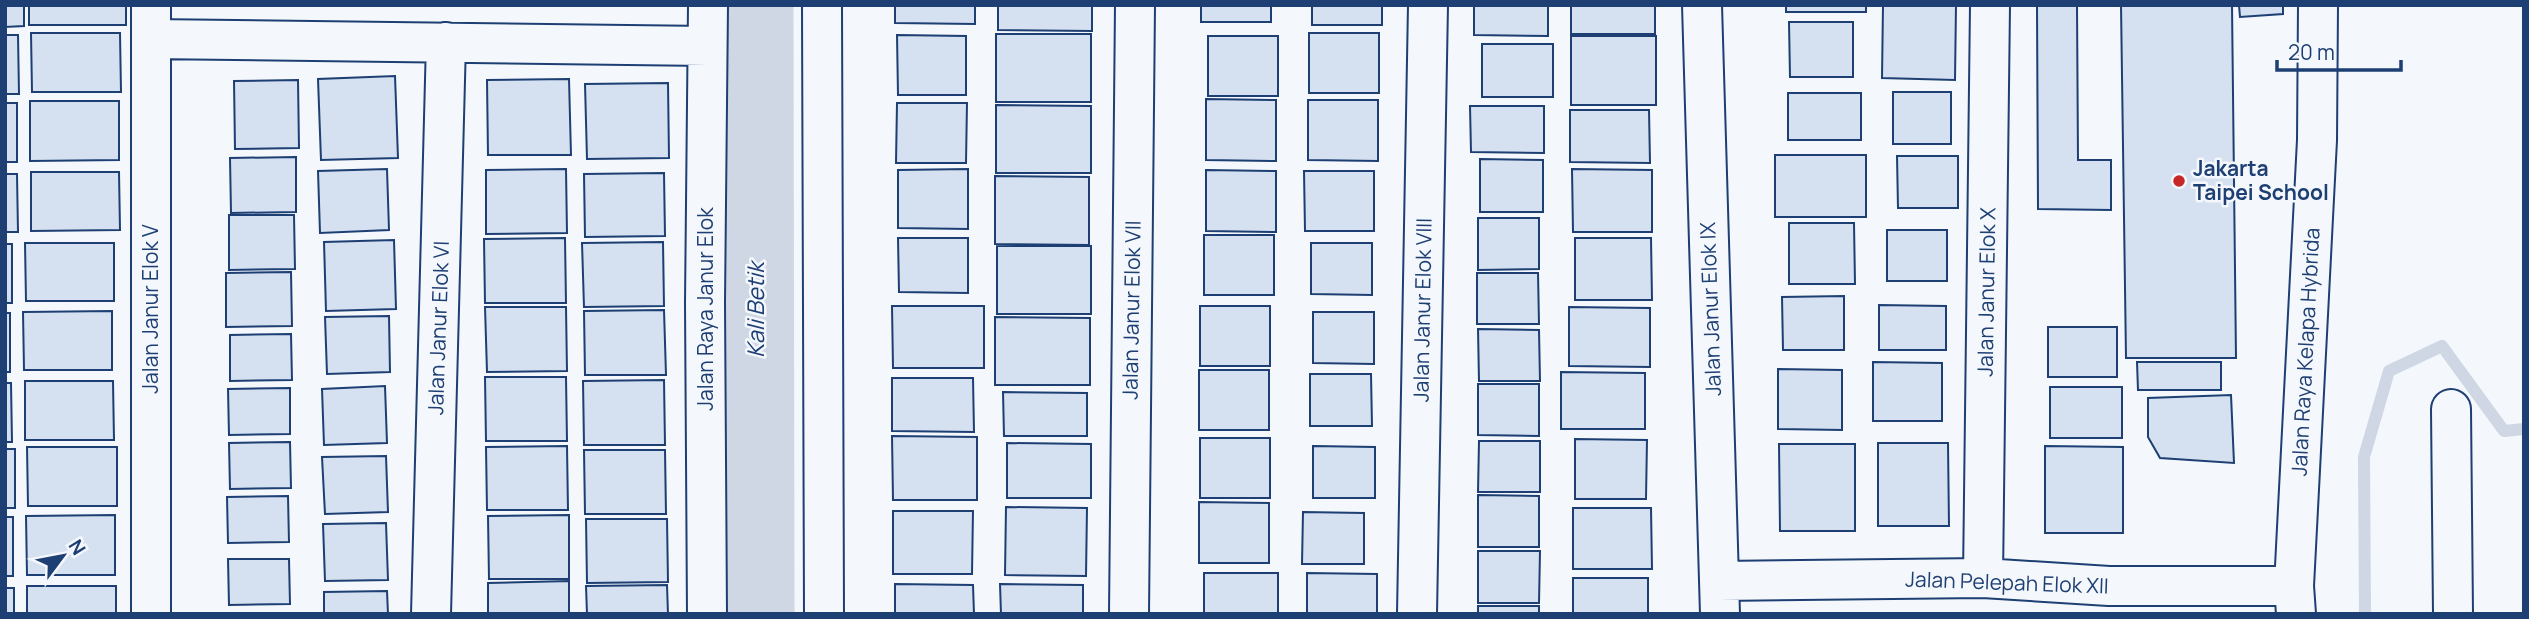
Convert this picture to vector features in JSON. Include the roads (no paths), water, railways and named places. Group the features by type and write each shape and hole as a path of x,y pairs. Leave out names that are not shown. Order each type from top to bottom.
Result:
{"street":[{"name":"Jalan Raya Janur Elok","path":"707,614 705,303 708,5"},
{"path":"822,5 824,614"},
{"name":"Jalan Janur Elok VII","path":"1129,614 1135,5"},
{"name":"Jalan Janur Elok VIII","path":"1417,614 1428,5"},
{"name":"Jalan Janur Elok IX","path":"1702,5 1720,597"},
{"name":"Jalan Janur Elok X","path":"1983,578 1990,5"},
{"name":"Jalan Raya Kelapa Hybrida","path":"2295,600 2317,140 2318,5"},
{"path":"151,22 446,42 707,46"},
{"name":"Jalan Janur Elok V","path":"151,22 151,614"},
{"name":"Jalan Janur Elok VI","path":"431,614 446,42"},
{"path":"2451,409 2453,614"},
{"name":"Jalan Pelepah Elok XII","path":"1720,597 1983,578 2295,600"}],"waterway":[{"name":"Kali Betik","path":"756,5 757,614"},
{"path":"2365,614 2364,457 2389,371 2442,346 2504,431 2524,429"}],"place":[{"name":"Jakarta Taipei School","path":"2179,181"}]}
